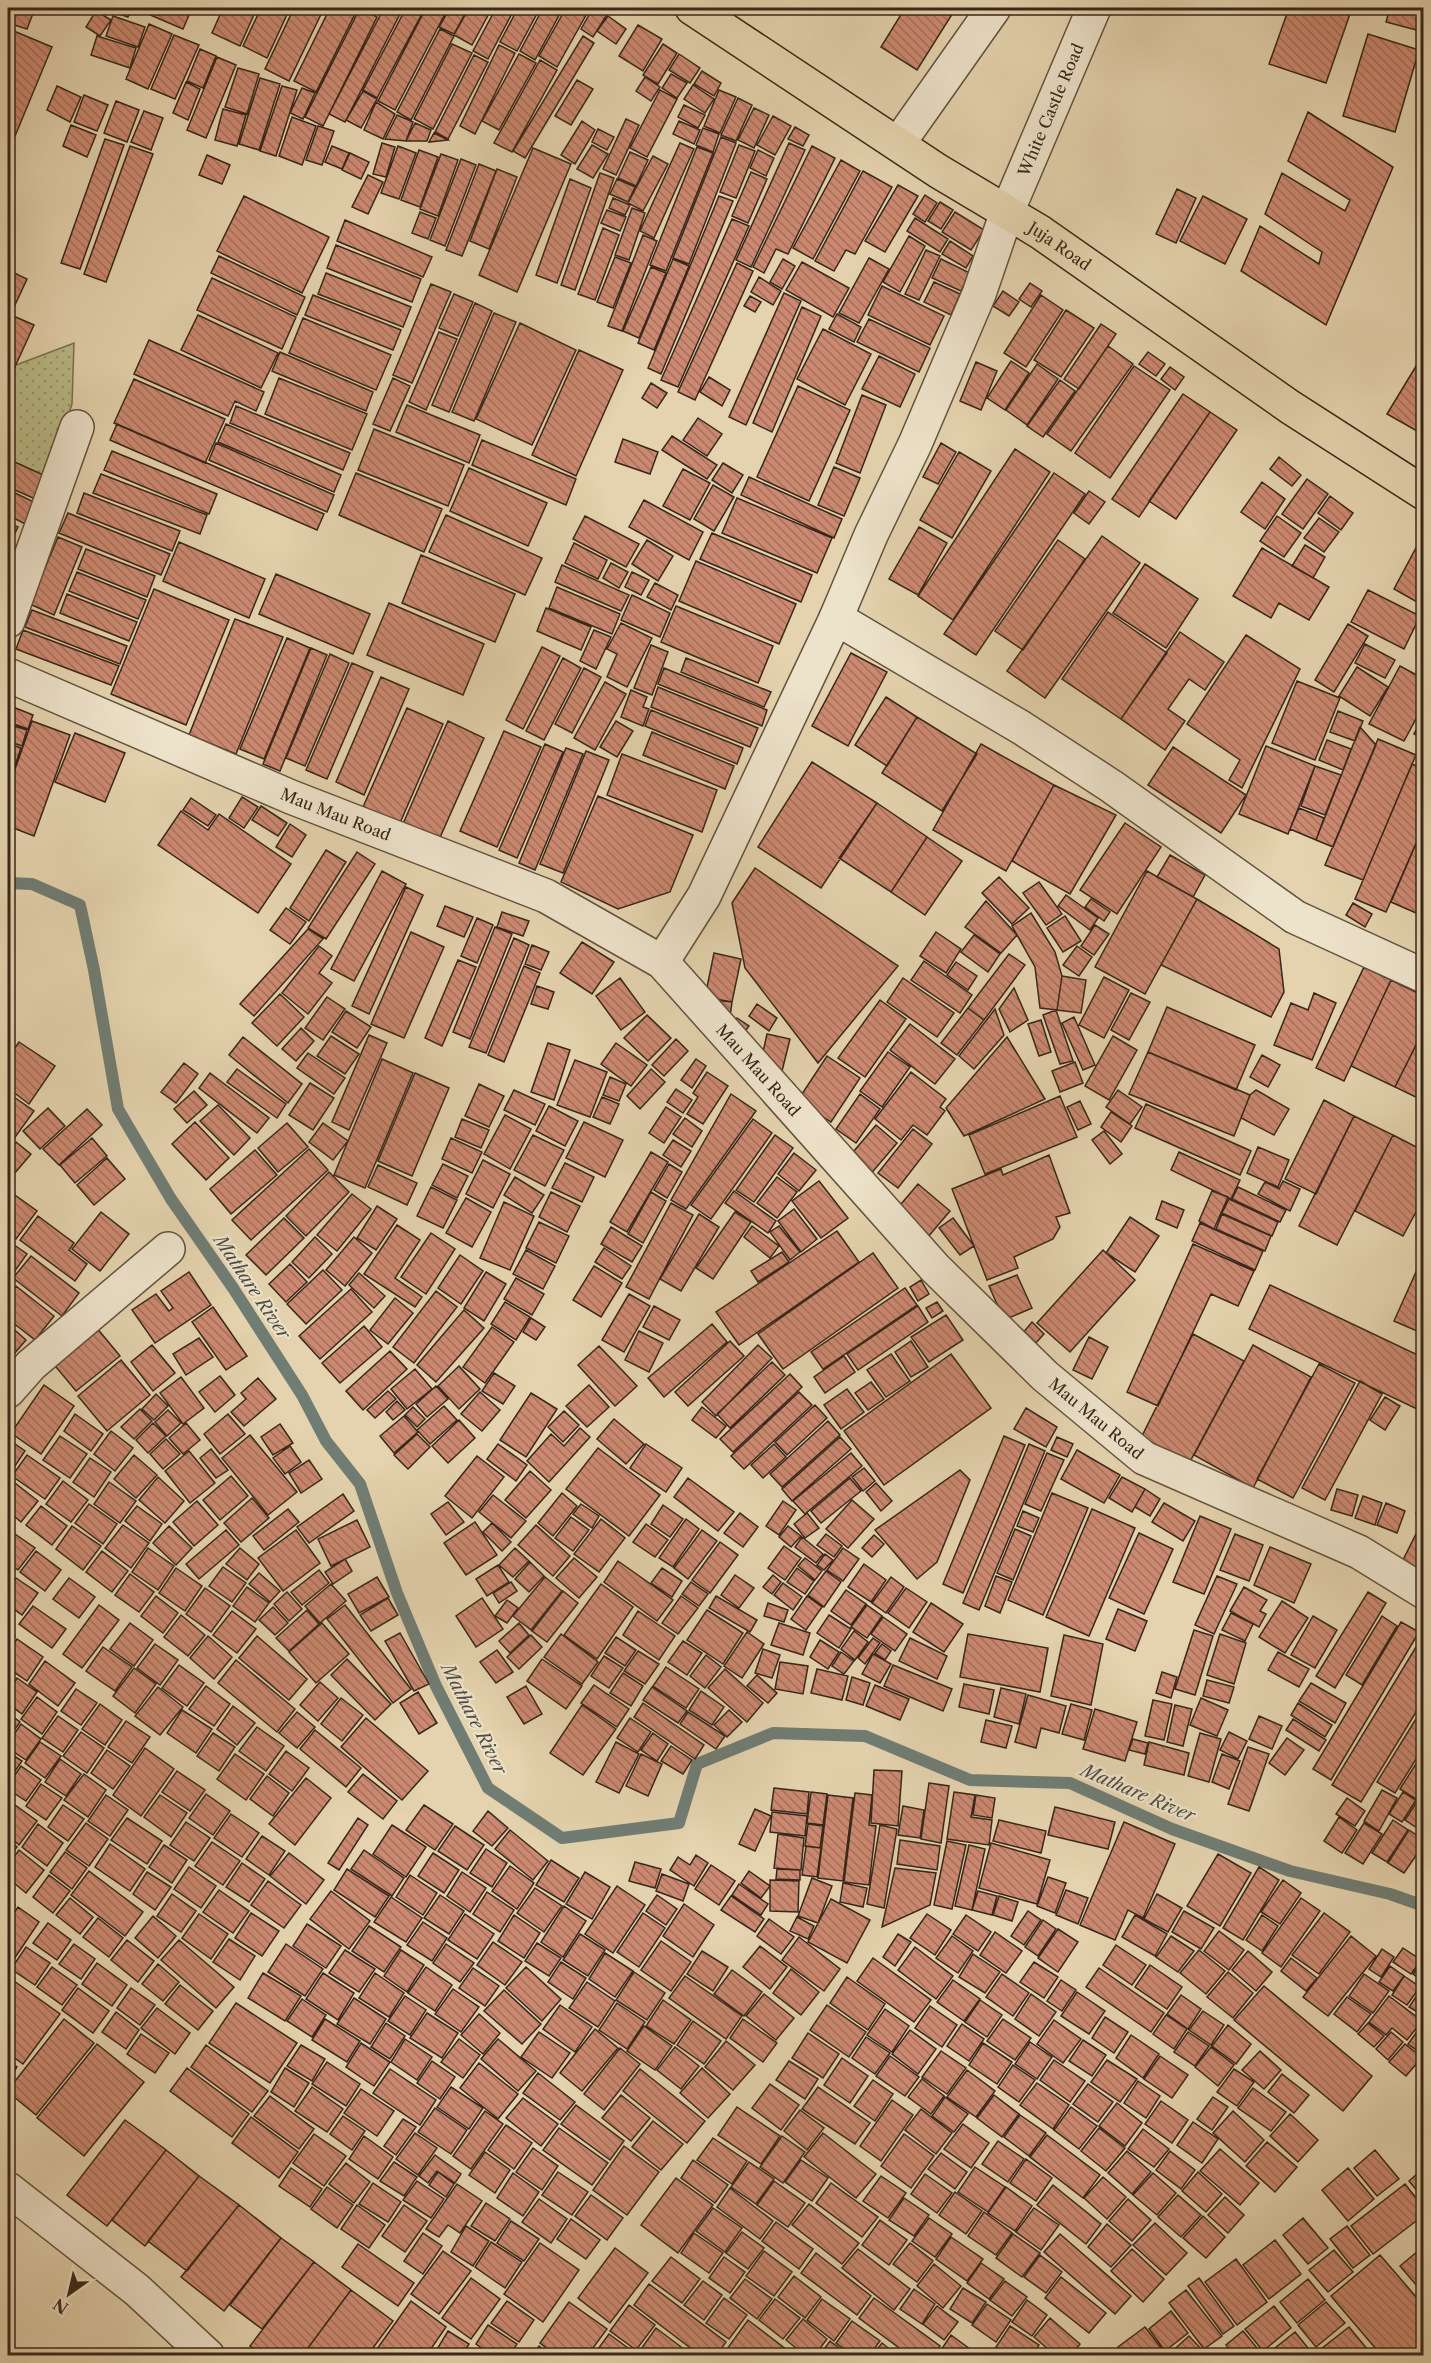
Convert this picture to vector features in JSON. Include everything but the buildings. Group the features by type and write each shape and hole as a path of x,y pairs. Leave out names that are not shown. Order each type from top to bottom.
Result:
{"main road":[{"name":"Juja Road","path":"692,8 938,171 1049,239 1290,407 1424,493"}],"street":[{"path":"898,144 994,8"},
{"name":"White Castle Road","path":"662,962 704,896 836,618 871,535 915,444 979,294 1007,212 1094,8"},
{"path":"8,621 77,427"},
{"path":"836,618 1022,728 1112,786 1295,917 1424,976"},
{"name":"Mau Mau Road","path":"8,675 291,797 546,896 662,962 935,1268 1045,1376 1144,1458 1359,1552 1424,1592"},
{"path":"8,1391 31,1365 168,1249"},
{"path":"8,2189 137,2290 208,2355"}],"green space":[{"path":"74,343 72,404 47,479 8,460 8,368"}],"waterway":[{"name":"Mathare River","path":"8,883 32,884 80,905 94,970 118,1109 171,1199 233,1288 302,1395 326,1441 360,1484 397,1593 436,1686 488,1788 562,1838 679,1823 697,1764 773,1733 865,1736 970,1780 1070,1783 1172,1829 1290,1871 1390,1894 1424,1906"}]}
